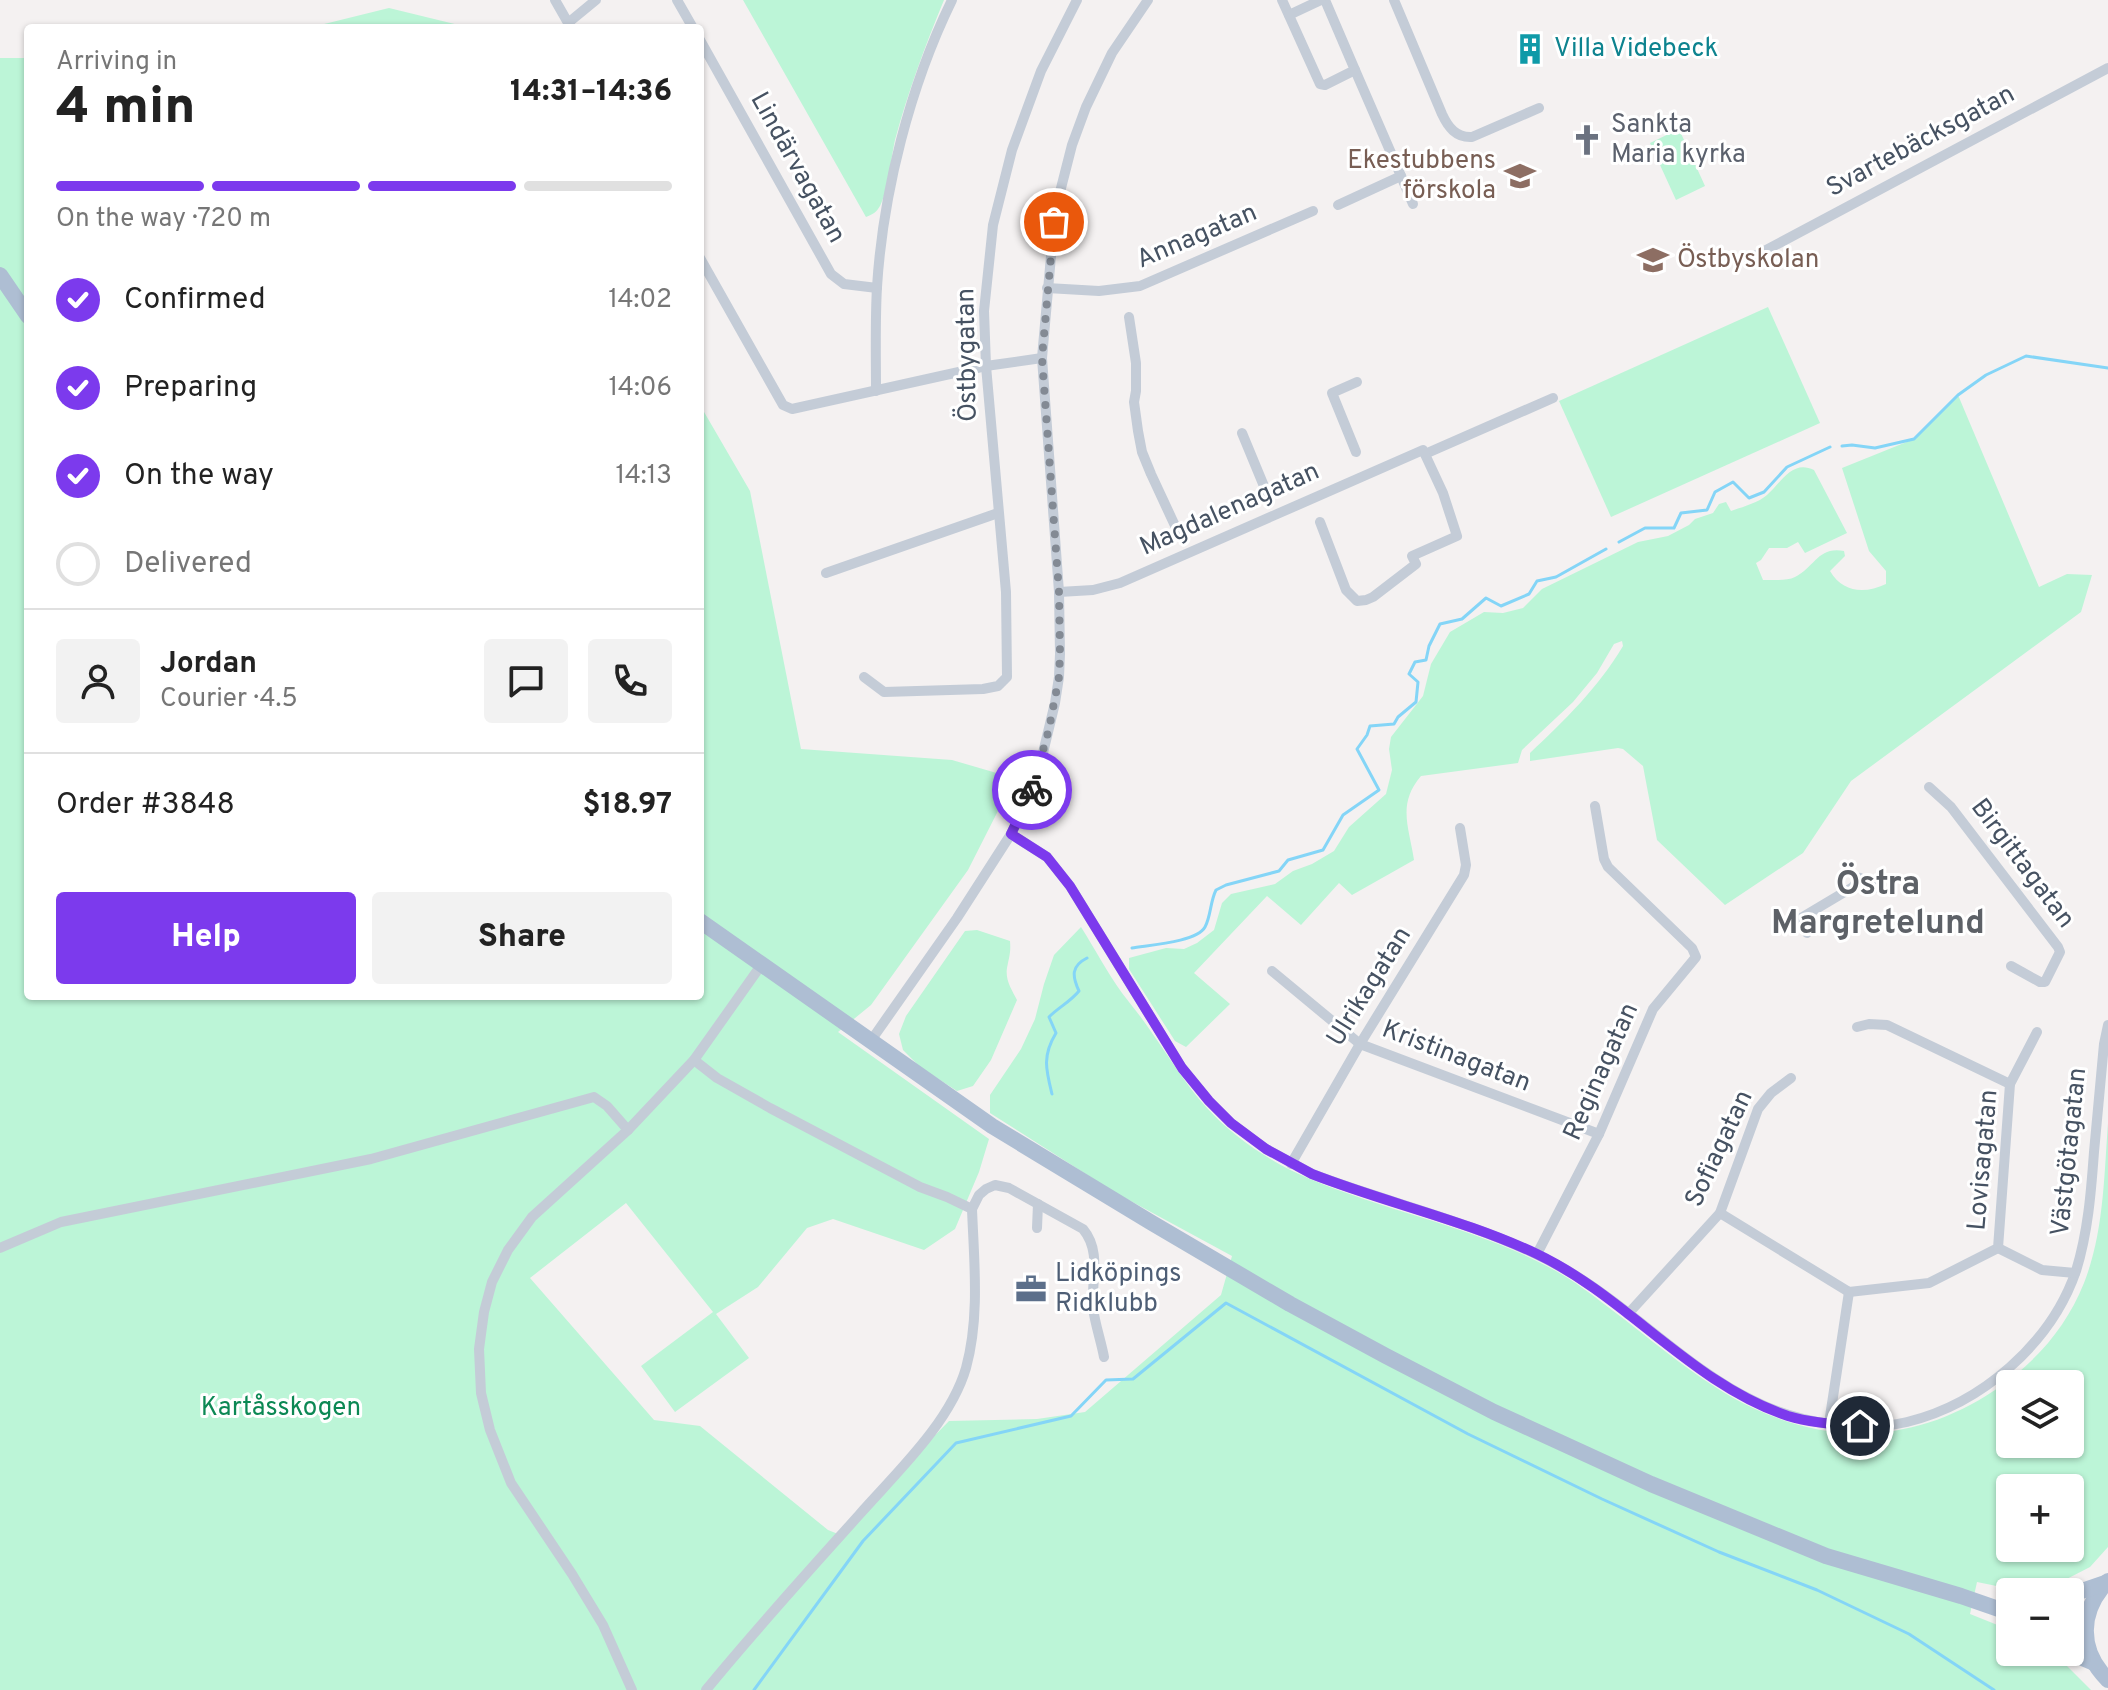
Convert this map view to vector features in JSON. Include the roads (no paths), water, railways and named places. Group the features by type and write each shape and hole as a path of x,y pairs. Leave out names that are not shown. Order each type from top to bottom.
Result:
{"main road":[{"path":"0,275 24,310"},
{"path":"704,924 992,1126 1290,1304 1494,1412 1651,1484 1826,1556 1996,1608"},
{"path":"2084,1590 2107,1582"},
{"path":"2107,1582 2095,1596 2085,1629 2087,1647 2094,1663 2108,1680"},
{"path":"1961,1596 1996,1600"},
{"path":"2084,1659 2094,1663"}],"street":[{"path":"555,0 569,24"},
{"path":"572,24 596,0"},
{"path":"677,0 691,24"},
{"path":"876,391 877,288 895,164 920,80 952,0"},
{"name":"Östbygatan","path":"864,677 884,692 992,688 1003,683 1007,677 1006,592 984,311 993,225 1012,150 1046,60 1077,0"},
{"path":"870,1042 957,918 1011,834 1032,789 1042,757 1055,703 1060,654 1059,592 1042,358 1059,196 1086,107 1112,53 1148,0"},
{"path":"1282,0 1320,84 1325,85 1355,70"},
{"path":"1289,15 1323,0 1413,204"},
{"path":"1394,0 1442,114 1457,135 1472,137 1539,108"},
{"name":"Lindärvagatan","path":"704,47 831,274 844,284 877,288"},
{"name":"Svartebäcksgatan","path":"1755,256 2108,68"},
{"path":"1338,205 1401,176"},
{"name":"Annagatan","path":"1047,288 1099,291 1140,286 1313,211"},
{"path":"704,265 787,408 986,366 1042,358"},
{"path":"1129,317 1136,363 1134,402 1140,441 1151,474 1177,530"},
{"path":"1356,452 1332,393 1357,382"},
{"name":"Magdalenagatan","path":"1059,592 1093,590 1120,583 1553,398"},
{"path":"1242,433 1266,491"},
{"path":"1320,522 1346,590 1357,601 1373,597 1416,564 1412,556 1457,536 1443,493 1420,453"},
{"path":"826,573 998,513"},
{"name":"Birgittagatan","path":"1929,787 1951,807 2060,952 2045,982 2011,966"},
{"name":"Reginagatan","path":"1537,1254 1599,1134 1653,1009 1696,957 1692,948 1608,867 1595,806"},
{"name":"Ulrikagatan","path":"1291,1164 1360,1044 1464,875 1466,865 1460,828"},
{"name":"Västgötagatan","path":"1011,834 1047,857 1070,886 1195,1086 1231,1123 1266,1149 1291,1164 1332,1181 1483,1232 1537,1254 1628,1314 1699,1368 1751,1400 1810,1421 1860,1426 1906,1422 1934,1413 1975,1392 2004,1372 2029,1348 2059,1307 2075,1273 2087,1226 2108,1025"},
{"path":"1807,933 1801,918 1853,887 1860,878 1876,888"},
{"path":"632,1690 603,1625 511,1483 490,1430 481,1393 479,1349 484,1312 492,1282 508,1250 532,1217 628,1130 694,1060 762,964"},
{"name":"Kristinagatan","path":"1272,971 1360,1044 1599,1134"},
{"path":"1857,1027 1887,1025 2010,1084"},
{"name":"Lovisagatan","path":"1998,1248 2010,1084 2037,1032"},
{"path":"694,1060 717,1078 784,1115 920,1187 972,1209"},
{"name":"Sofiagatan","path":"1628,1314 1720,1213 1758,1109 1771,1093 1791,1078"},
{"path":"0,1248 61,1222 371,1159 594,1097 607,1106 628,1130"},
{"path":"706,1690 901,1467 937,1423 954,1395 966,1368 972,1332 976,1279 972,1209 986,1189 995,1185 1009,1188 1083,1229 1091,1238 1094,1251 1093,1309 1104,1357"},
{"path":"1037,1228 1038,1204"},
{"path":"1720,1213 1849,1292 1829,1423"},
{"name":"Lovisagatan","path":"1998,1248 2042,1270 2075,1273"},
{"name":"Lovisagatan","path":"1849,1292 1929,1283 1998,1248"}],"waterway":[{"path":"1842,446 1875,448 1914,439 1958,395 1986,375 2026,356 2108,368"},
{"path":"1619,542 1645,528 1674,528 1681,513 1707,510 1715,492 1733,482 1749,498 1764,492 1787,467 1830,447"},
{"path":"1132,948 1193,936 1205,927 1216,890 1279,871 1288,860 1323,850 1343,815 1379,790 1357,749 1370,726 1394,724 1416,702 1418,682 1409,674 1415,662 1426,660 1440,624 1462,619 1486,598 1501,606 1529,594 1537,581 1556,577 1606,549"},
{"path":"1052,1094 1046,1063 1056,1033 1049,1017 1079,991 1074,972 1078,964 1087,958"},
{"path":"754,1690 863,1541 956,1443 1071,1416 1106,1380 1133,1379 1226,1303 1468,1434 1602,1499 1719,1552 1817,1590 1909,1634 1994,1690"}],"place":[{"name":"Villa Videbeck","path":"1530,49"},
{"name":"Sankta Maria kyrka","path":"1587,140"},
{"name":"Ekestubbens förskola","path":"1520,176"},
{"name":"Östbyskolan","path":"1653,260"},
{"name":"Lidköpings Ridklubb","path":"1031,1289"}],"district":[{"name":"Östra Margretelund","path":"1878,904"}],"park label":[{"name":"Kartåsskogen","path":"281,1408"}]}
